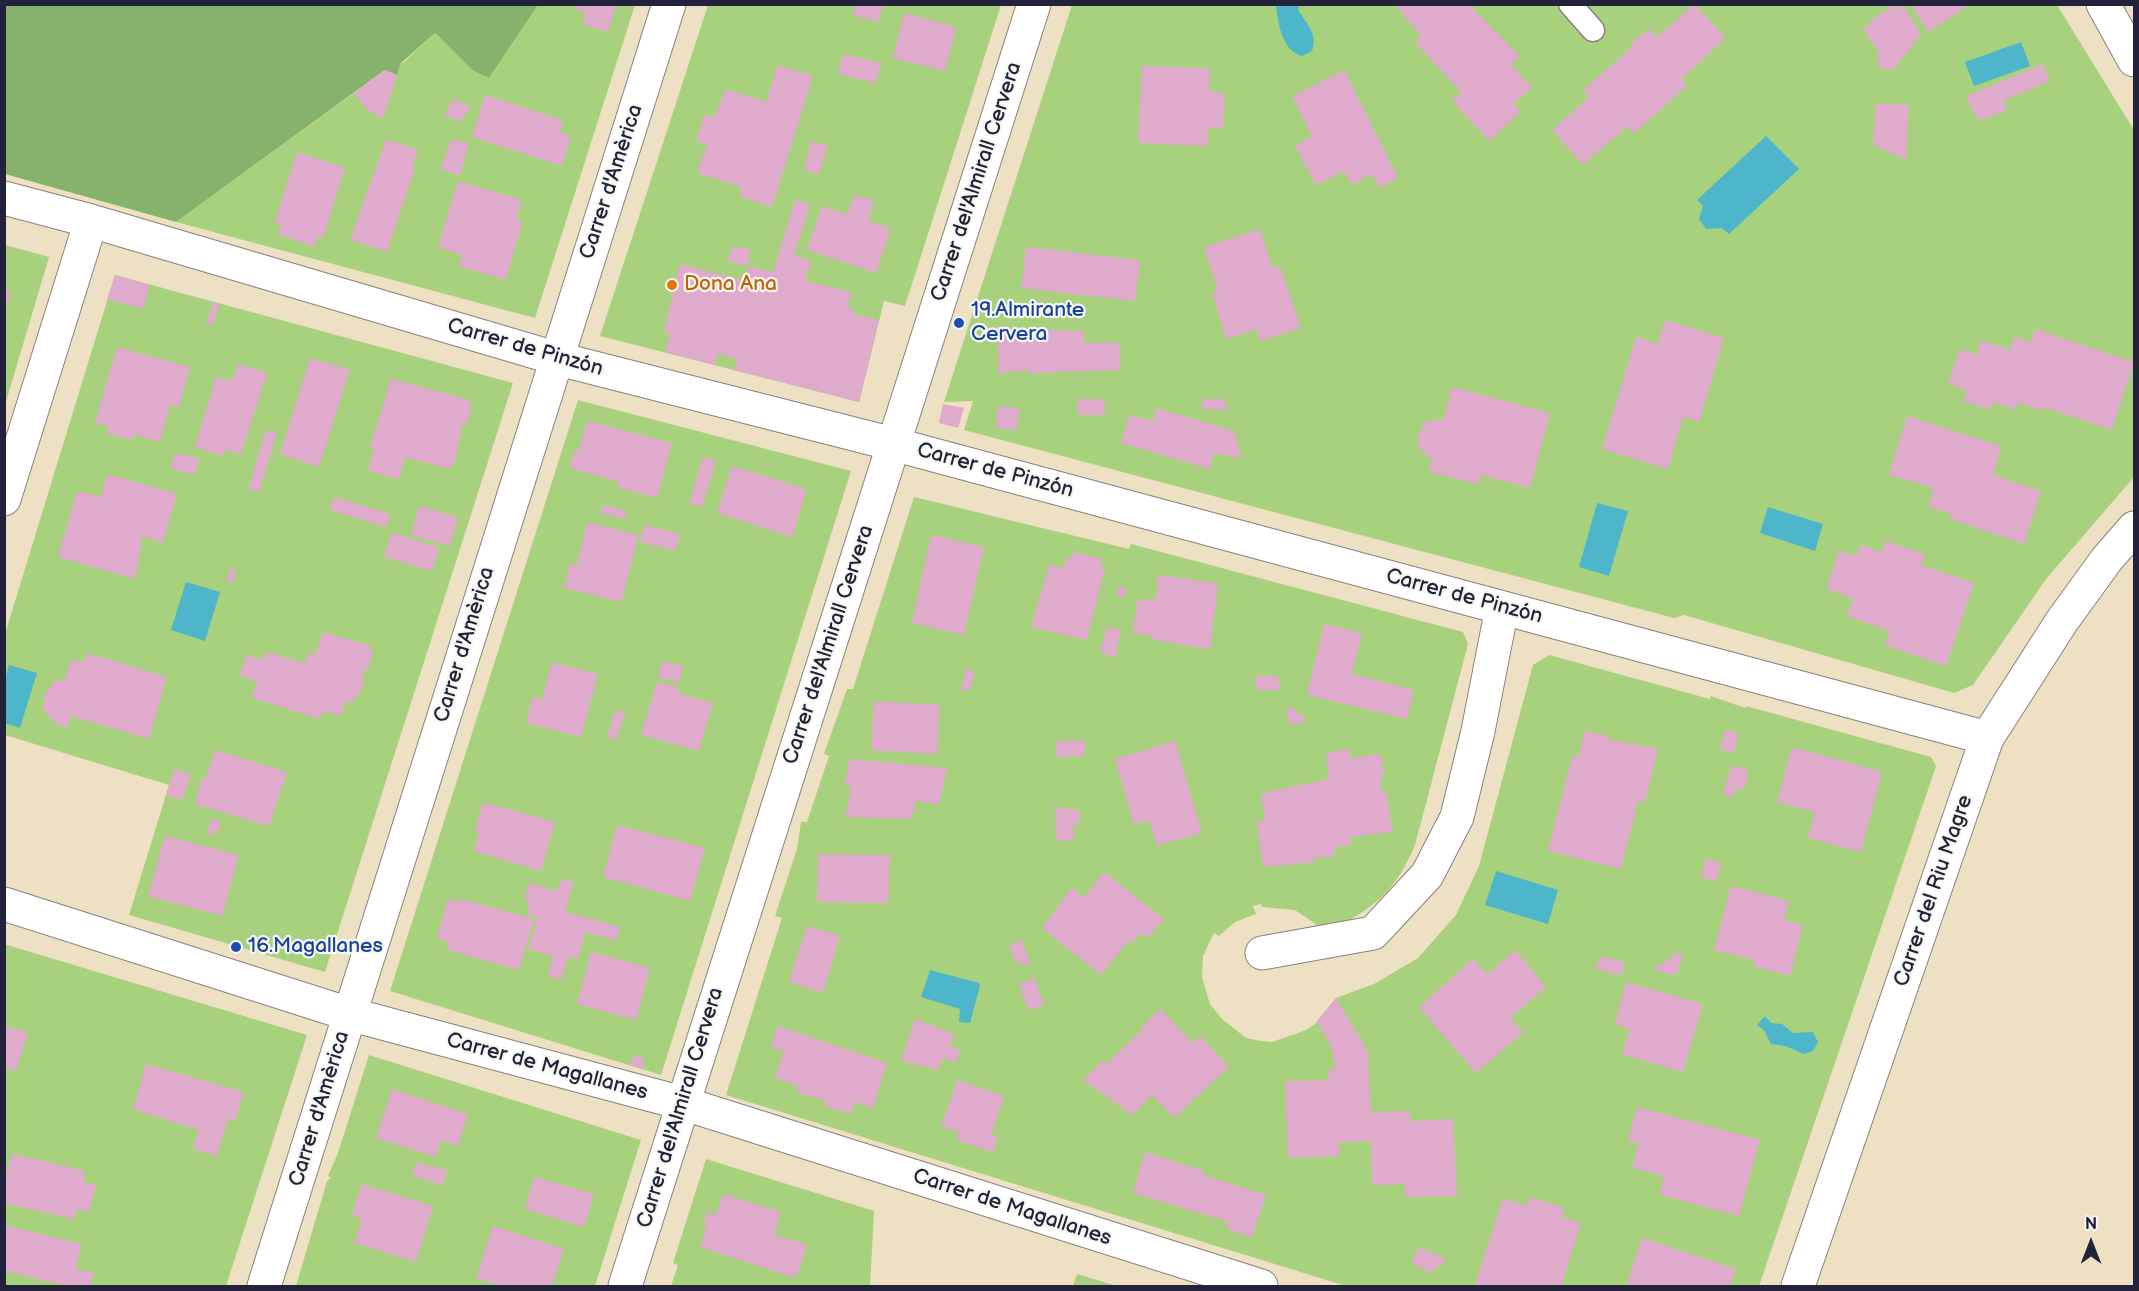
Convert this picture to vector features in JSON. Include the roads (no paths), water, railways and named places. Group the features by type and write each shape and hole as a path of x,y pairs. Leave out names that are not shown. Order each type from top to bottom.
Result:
{"street":[{"name":"Carrer d'Amèrica","path":"264,1287 555,358 669,4"},
{"name":"Carrer del'Almirall Cervera","path":"625,1287 1034,4"},
{"path":"2103,4 2134,60"},
{"name":"Carrer de Pinzón","path":"4,198 91,221 555,358 893,444 1987,738"},
{"path":"4,499 91,221"},
{"name":"Carrer del Riu Magre","path":"1798,1287 1987,738 2068,612 2107,559 2134,528"},
{"path":"1262,953 1373,933 1427,875 1457,817 1478,731 1502,608"},
{"name":"Carrer de Magallanes","path":"4,904 349,1014 682,1103 1261,1287"}],"lane":[{"path":"1570,4 1593,30"}],"water":[{"path":"1276,5 1299,5 1298,10 1313,34 1312,51 1302,56 1290,48 1282,35"},
{"path":"2021,42 2030,66 1974,86 1965,62"},
{"path":"1766,136 1799,169 1729,234 1722,228 1706,229 1699,219 1703,206 1697,200"},
{"path":"1597,503 1628,511 1609,576 1579,567"},
{"path":"1768,507 1823,524 1815,551 1760,533"},
{"path":"186,582 220,592 205,641 171,630"},
{"path":"9,665 37,673 20,728 5,723 5,679"},
{"path":"1496,871 1558,890 1548,924 1485,905"},
{"path":"930,970 979,983 970,1023 959,1022 960,1009 921,997"},
{"path":"1765,1016 1771,1023 1782,1024 1793,1033 1813,1032 1818,1042 1813,1051 1803,1054 1786,1046 1771,1044 1764,1030 1757,1025"}],"place":[{"name":"Dona Ana","path":"672,285"},
{"name":"19.Almirante Cervera","path":"959,323"},
{"name":"16.Magallanes","path":"236,947"}]}
